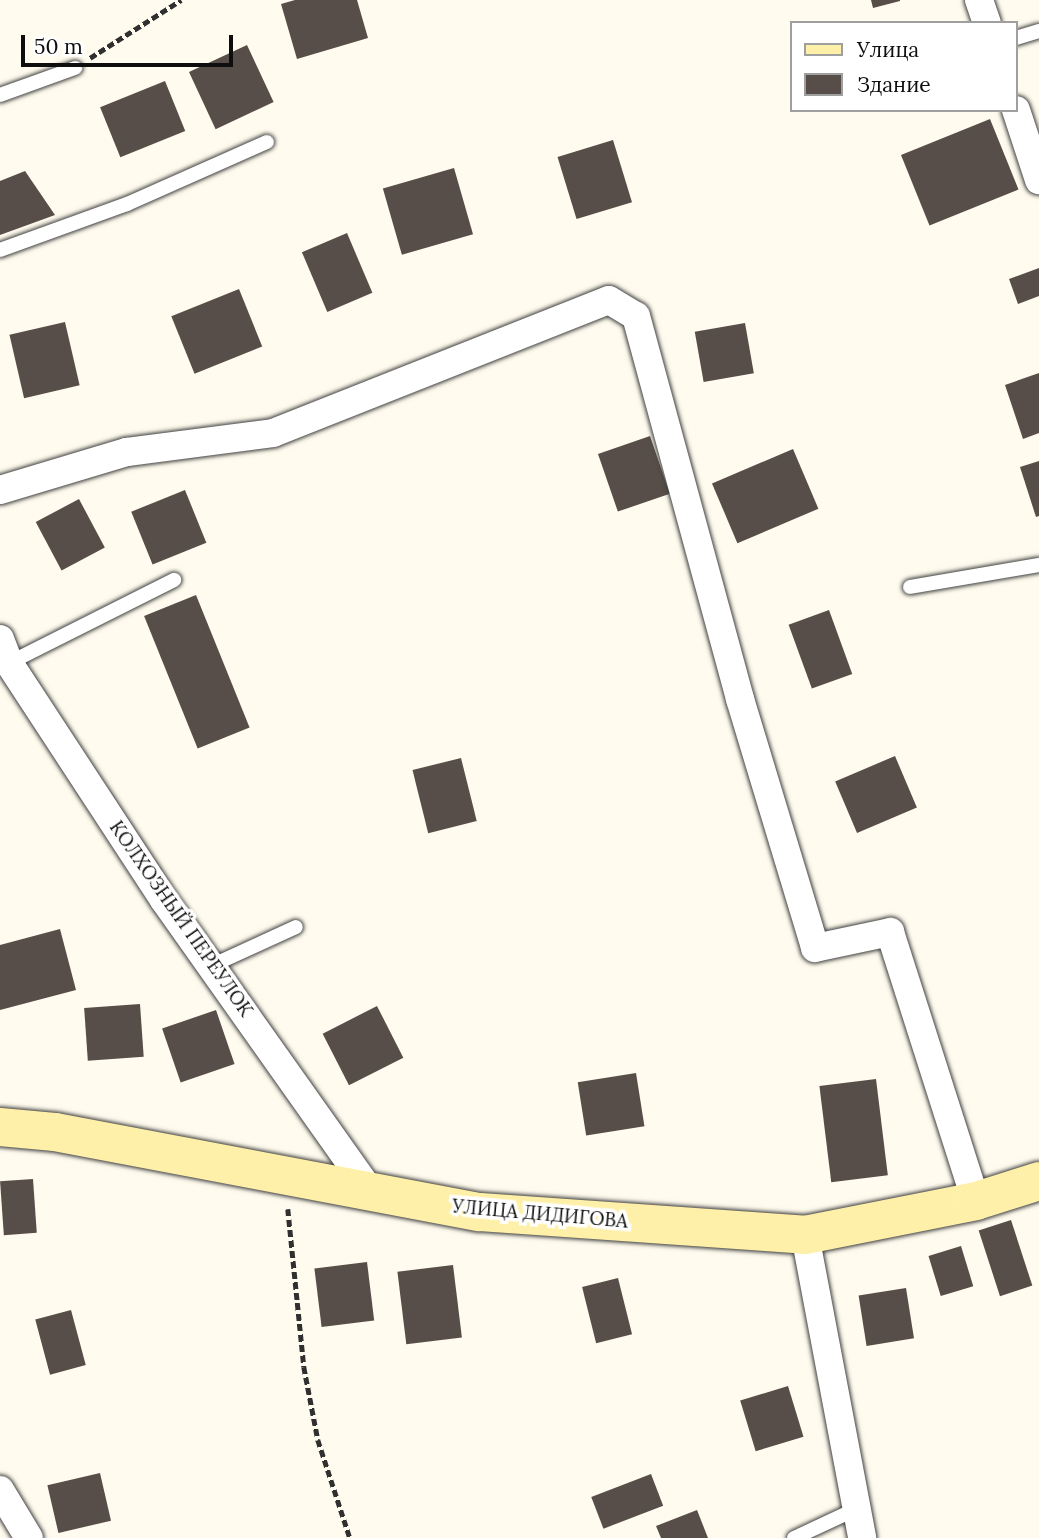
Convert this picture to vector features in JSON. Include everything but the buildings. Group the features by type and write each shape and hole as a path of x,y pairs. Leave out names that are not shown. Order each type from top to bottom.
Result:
{"street":[{"path":"979,0 986,21"},
{"path":"1017,112 1039,180"},
{"path":"0,490 127,452 273,433 609,300 636,316 740,699 815,948 890,932 976,1201"},
{"name":"КОЛХОЗНЫЙ ПЕРЕУЛОК","path":"4,651 164,900 213,965 371,1192"},
{"name":"УЛИЦА ДИДИГОВА","path":"0,1127 55,1132 480,1212 805,1235 976,1201 1039,1181"},
{"path":"805,1235 854,1510 862,1538"},
{"path":"1,1499 29,1538"}],"lane":[{"path":"1018,37 1039,31"},
{"path":"0,95 75,68"},
{"path":"0,250 127,204 267,142"},
{"path":"910,587 1039,565"},
{"path":"4,651 174,580"},
{"path":"213,965 296,926"},
{"path":"794,1538 854,1510"}],"path":[{"path":"75,68 181,0"},
{"path":"285,1176 304,1367 318,1440 350,1538"}]}
